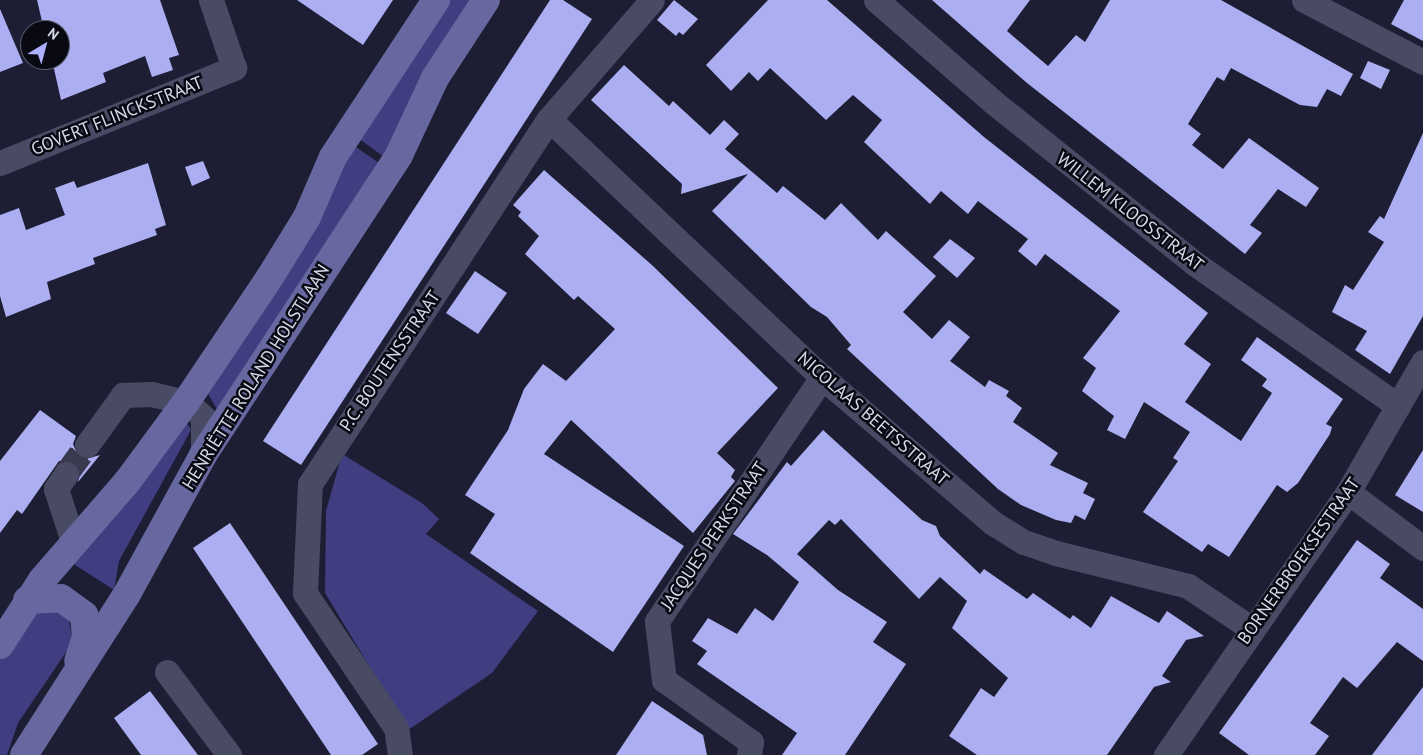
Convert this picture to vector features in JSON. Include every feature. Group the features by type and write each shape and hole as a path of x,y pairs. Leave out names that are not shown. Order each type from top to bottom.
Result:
{"main road":[{"path":"0,645 27,600 73,541 127,482 186,402 275,270 307,217 333,157 436,0"},
{"name":"HENRIËTTE ROLAND HOLSTLAAN","path":"24,755 127,594 203,455 399,155 435,78 486,0"},
{"path":"27,600 61,598 84,615 86,637 71,684"}],"street":[{"name":"GOVERT FLINCKSTRAAT","path":"0,163 234,68 211,0"},
{"name":"P.C. BOUTENSSTRAAT","path":"400,755 396,728 305,593 310,484 549,119 652,0"},
{"name":"WILLEM KLOOSSTRAAT","path":"876,0 992,101 1194,263 1398,406"},
{"path":"1304,0 1423,62"},
{"name":"NICOLAAS BEETSSTRAAT","path":"549,119 822,377 993,523 1024,542 1188,586 1252,629"},
{"name":"BORNERBROEKSESTRAAT","path":"1166,755 1348,492 1423,362"},
{"name":"JACQUES PERKSTRAAT","path":"749,755 751,742 664,680 657,621 822,377"},
{"path":"87,445 123,394 172,396 186,402 206,420 203,455"},
{"path":"66,474 56,488 73,541"},
{"path":"1348,492 1423,548"},
{"path":"167,672 229,755"}],"shaded area":[{"path":"444,0 477,0 387,159 355,136"},
{"path":"350,143 382,165 218,411 204,387"},
{"path":"185,420 191,430 119,561 114,590 69,561"},
{"path":"342,454 422,503 439,519 426,534 538,611 492,673 408,730 325,593 326,511"},
{"path":"54,609 69,621 73,642 18,723 7,755 0,755 0,660 29,614"}],"building":[{"path":"37,0 160,0 179,55 169,58 173,70 152,77 145,56 103,73 106,82 61,100 54,70 70,70 70,20 42,20"},
{"path":"297,0 393,0 363,45"},
{"path":"550,0 563,0 592,19 301,465 263,441"},
{"path":"674,0 698,19 683,35 679,32 676,36 657,20"},
{"path":"768,0 827,0 984,137 1208,313 1184,344 1211,364 1185,402 1241,441 1272,393 1262,386 1267,379 1241,360 1257,337 1343,399 1326,424 1332,427 1330,434 1298,483 1287,492 1277,485 1229,557 1208,544 1202,552 1143,512 1178,461 1173,458 1190,432 1144,402 1125,439 1107,430 1114,416 1082,391 1096,368 1083,358 1120,311 1045,254 1036,266 1018,251 1028,239 978,201 968,214 941,191 930,204 864,142 882,120 853,95 826,120 770,68 758,81 749,72 731,91 706,65"},
{"path":"932,0 1030,0 1007,31 1048,66 1076,35 1085,42 1110,0 1221,0 1353,74 1341,96 1327,89 1317,107 1300,105 1231,68 1224,81 1217,77 1188,124 1201,134 1192,145 1223,169 1249,138 1319,188 1306,207 1278,189 1250,225 1262,233 1245,254 1027,83"},
{"path":"1404,0 1423,0 1423,41 1391,24"},
{"path":"0,9 20,56 20,64 0,72"},
{"path":"1368,61 1390,70 1381,89 1360,78"},
{"path":"624,65 669,106 673,101 710,135 724,120 739,134 725,149 777,193 783,186 825,220 841,203 878,240 886,231 936,276 903,312 932,339 949,320 970,337 950,361 985,387 989,380 1009,391 1006,396 1022,408 1013,422 1058,453 1050,465 1088,483 1083,493 1095,499 1085,520 1075,515 1071,523 1056,520 1021,505 998,489 847,349 851,345 827,317 811,307 712,211 748,174 681,194 682,184 591,100"},
{"path":"1423,133 1423,316 1390,374 1355,350 1367,331 1332,312 1345,285 1353,290 1384,242 1368,232 1380,216 1384,219"},
{"path":"203,161 210,178 192,186 185,167"},
{"path":"148,163 166,225 155,229 157,235 93,258 95,264 47,282 51,299 6,317 0,296 0,215 19,208 26,230 65,215 55,188 74,181 77,188"},
{"path":"544,170 653,266 778,388 717,453 735,470 731,477 735,481 693,533 571,420 544,454 684,546 613,652 470,553 495,514 465,495 508,430 524,389 543,364 566,381 615,329 578,296 574,300 525,254 539,236 518,216 521,212 513,205"},
{"path":"950,239 975,258 957,278 933,257"},
{"path":"475,271 507,293 478,334 446,313"},
{"path":"40,410 76,436 73,444 78,456 86,459 100,455 78,482 80,474 74,462 59,461 22,514 17,510 0,533 0,461"},
{"path":"823,430 922,520 936,526 940,536 980,574 984,569 1027,599 1033,593 1070,619 1073,615 1091,628 1111,596 1159,623 1167,611 1204,636 1186,640 1162,676 1171,682 1154,687 1107,755 977,755 949,736 981,688 994,697 1008,678 952,628 967,601 940,577 919,599 841,519 835,525 829,520 797,554 838,590 887,622 873,642 906,664 845,755 782,755 797,733 697,664 707,651 692,641 708,618 737,634 755,608 773,621 799,582 767,555 733,534 787,462 791,466"},
{"path":"1423,450 1423,512 1395,495"},
{"path":"230,523 378,744 362,755 331,755 193,548"},
{"path":"1357,540 1390,564 1380,578 1423,609 1423,661 1397,642 1357,688 1343,677 1310,723 1329,736 1315,755 1249,755 1219,733"},
{"path":"1423,687 1423,755 1372,755"},
{"path":"150,691 198,755 141,755 114,718"},
{"path":"652,701 703,735 707,755 616,755"}],"tunnel":[{"path":"66,474 87,445"}]}
